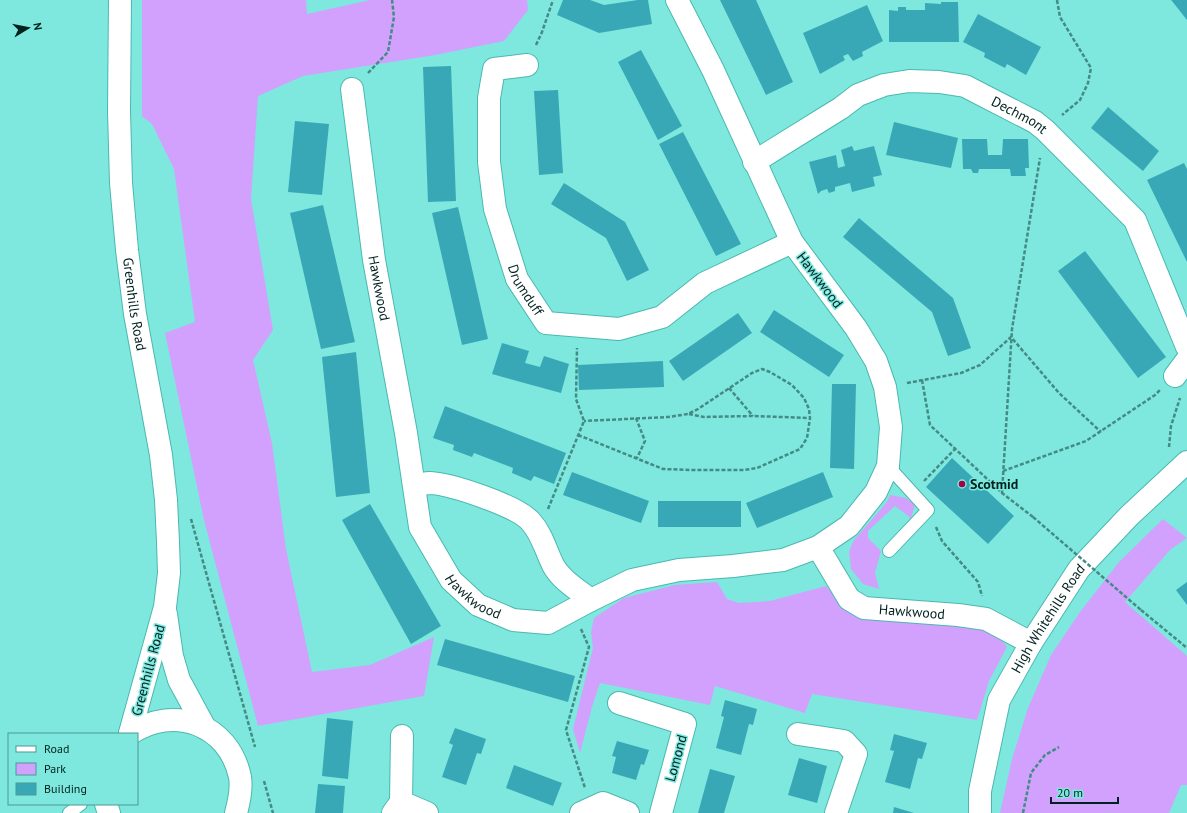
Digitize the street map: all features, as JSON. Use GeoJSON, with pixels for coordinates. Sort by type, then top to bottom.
{"type":"FeatureCollection","features":[{"type":"Feature","properties":{"kind":"street","name":"Greenhills Road"},"geometry":{"type":"LineString","coordinates":[[120,0],[119,111],[121,183],[135,314],[161,454],[166,500],[169,573],[165,607],[130,733]]}},
{"type":"Feature","properties":{"kind":"street","name":"Hawkwood"},"geometry":{"type":"LineString","coordinates":[[352,89],[374,260],[415,485],[420,527],[451,580],[478,605],[513,620],[548,623],[632,580],[679,570],[783,560],[818,546],[849,526],[876,492],[888,466],[891,427],[885,387],[876,361],[856,328],[792,242],[713,70],[677,0]]}},
{"type":"Feature","properties":{"kind":"street","name":"Drumduff"},"geometry":{"type":"LineString","coordinates":[[526,65],[494,69],[489,98],[489,162],[495,209],[516,279],[546,323],[619,329],[662,317],[705,283],[792,242]]}},
{"type":"Feature","properties":{"kind":"street","name":"Dechmont"},"geometry":{"type":"LineString","coordinates":[[754,162],[841,108],[858,95],[884,85],[909,81],[939,82],[965,86],[1035,122],[1045,130],[1135,220],[1187,347]]}},
{"type":"Feature","properties":{"kind":"street","name":"High Whitehills Road"},"geometry":{"type":"LineString","coordinates":[[980,813],[980,791],[999,700],[1031,643],[1079,569],[1129,516],[1180,469]]}},
{"type":"Feature","properties":{"kind":"street"},"geometry":{"type":"LineString","coordinates":[[415,485],[429,483],[486,498],[514,510],[531,521],[554,566],[582,605]]}},
{"type":"Feature","properties":{"kind":"street","name":"Hawkwood"},"geometry":{"type":"LineString","coordinates":[[818,546],[849,599],[864,608],[958,615],[986,619],[1031,643]]}},
{"type":"Feature","properties":{"kind":"street","name":"Greenhills Road"},"geometry":{"type":"LineString","coordinates":[[165,607],[172,656],[179,680],[205,728]]}},
{"type":"Feature","properties":{"kind":"street","name":"Lomond"},"geometry":{"type":"LineString","coordinates":[[619,703],[685,724],[661,813]]}},
{"type":"Feature","properties":{"kind":"street"},"geometry":{"type":"LineString","coordinates":[[132,733],[148,724],[168,720],[187,721],[205,728],[221,739],[234,757],[240,778],[240,809]]}},
{"type":"Feature","properties":{"kind":"street"},"geometry":{"type":"LineString","coordinates":[[798,734],[844,741],[856,754],[836,813]]}},
{"type":"Feature","properties":{"kind":"street"},"geometry":{"type":"LineString","coordinates":[[402,736],[397,808],[427,813]]}},
{"type":"Feature","properties":{"kind":"street"},"geometry":{"type":"LineString","coordinates":[[586,810],[603,803],[628,813]]}},
{"type":"Feature","properties":{"kind":"lane"},"geometry":{"type":"LineString","coordinates":[[888,466],[928,510],[889,551]]}},
{"type":"Feature","properties":{"kind":"lane"},"geometry":{"type":"LineString","coordinates":[[69,813],[80,805]]}},
{"type":"Feature","properties":{"kind":"path"},"geometry":{"type":"LineString","coordinates":[[352,89],[388,52],[394,17],[392,0],[396,0]]}},
{"type":"Feature","properties":{"kind":"path"},"geometry":{"type":"LineString","coordinates":[[526,65],[542,32],[554,0]]}},
{"type":"Feature","properties":{"kind":"path"},"geometry":{"type":"LineString","coordinates":[[1002,493],[1011,337],[1045,130],[1080,100],[1088,82],[1091,68],[1060,17],[1057,0]]}},
{"type":"Feature","properties":{"kind":"path"},"geometry":{"type":"LineString","coordinates":[[542,540],[543,521],[584,421],[576,399],[578,326]]}},
{"type":"Feature","properties":{"kind":"path"},"geometry":{"type":"LineString","coordinates":[[885,387],[961,373],[980,365],[1011,337]]}},
{"type":"Feature","properties":{"kind":"path"},"geometry":{"type":"LineString","coordinates":[[1011,337],[1059,393],[1101,432]]}},
{"type":"Feature","properties":{"kind":"path"},"geometry":{"type":"LineString","coordinates":[[1003,471],[1086,441],[1155,395],[1181,368]]}},
{"type":"Feature","properties":{"kind":"path"},"geometry":{"type":"LineString","coordinates":[[1180,469],[1169,449],[1171,426],[1180,399],[1181,368]]}},
{"type":"Feature","properties":{"kind":"path"},"geometry":{"type":"LineString","coordinates":[[578,435],[663,469],[744,470],[757,468],[800,449],[807,438],[810,418],[804,398],[792,385],[762,369],[752,373],[688,414]]}},
{"type":"Feature","properties":{"kind":"path"},"geometry":{"type":"LineString","coordinates":[[922,380],[930,425],[1002,493],[1033,517],[1187,648]]}},
{"type":"Feature","properties":{"kind":"path"},"geometry":{"type":"LineString","coordinates":[[729,388],[753,416]]}},
{"type":"Feature","properties":{"kind":"path"},"geometry":{"type":"LineString","coordinates":[[584,421],[688,414],[704,417],[753,416],[810,418]]}},
{"type":"Feature","properties":{"kind":"path"},"geometry":{"type":"LineString","coordinates":[[636,418],[645,441],[637,458]]}},
{"type":"Feature","properties":{"kind":"path"},"geometry":{"type":"LineString","coordinates":[[912,493],[955,449]]}},
{"type":"Feature","properties":{"kind":"path"},"geometry":{"type":"LineString","coordinates":[[928,510],[942,541],[978,582],[986,619]]}},
{"type":"Feature","properties":{"kind":"path"},"geometry":{"type":"LineString","coordinates":[[190,515],[256,753]]}},
{"type":"Feature","properties":{"kind":"path"},"geometry":{"type":"LineString","coordinates":[[582,605],[589,647],[566,730],[586,810]]}},
{"type":"Feature","properties":{"kind":"path"},"geometry":{"type":"LineString","coordinates":[[1023,813],[1031,774],[1044,755],[1060,747]]}},
{"type":"Feature","properties":{"kind":"path"},"geometry":{"type":"LineString","coordinates":[[263,776],[273,813]]}},
{"type":"Feature","properties":{"kind":"green space"},"geometry":{"type":"Polygon","coordinates":[[[142,0],[306,0],[307,14],[370,0],[527,0],[528,10],[504,41],[435,55],[303,76],[258,96],[251,199],[273,330],[253,360],[272,443],[286,549],[312,672],[370,665],[434,637],[424,696],[258,726],[204,520],[165,333],[195,322],[174,169],[152,124],[142,116],[142,0]]]}},
{"type":"Feature","properties":{"kind":"green space"},"geometry":{"type":"Polygon","coordinates":[[[890,495],[906,498],[915,505],[911,518],[895,506],[868,531],[868,538],[881,551],[875,573],[879,589],[863,584],[851,569],[849,551],[854,540],[887,502],[890,495]]]}},
{"type":"Feature","properties":{"kind":"green space"},"geometry":{"type":"Polygon","coordinates":[[[1163,519],[1187,538],[1170,550],[1125,602],[1187,656],[1187,785],[1181,785],[1169,813],[1000,813],[1012,759],[1028,708],[1051,655],[1080,612],[1119,562],[1163,519]]]}},
{"type":"Feature","properties":{"kind":"green space"},"geometry":{"type":"Polygon","coordinates":[[[717,582],[727,599],[739,603],[770,601],[826,586],[845,606],[977,628],[997,635],[1007,647],[989,681],[977,720],[812,694],[805,713],[715,686],[710,705],[600,683],[580,753],[573,729],[593,648],[591,632],[594,618],[624,598],[675,585],[717,582]]]}},
{"type":"Feature","properties":{"kind":"building"},"geometry":{"type":"Polygon","coordinates":[[[563,0],[590,0],[604,5],[648,0],[652,24],[599,33],[557,15],[563,0]]]}},
{"type":"Feature","properties":{"kind":"building"},"geometry":{"type":"Polygon","coordinates":[[[720,0],[756,0],[793,82],[766,95],[720,0]]]}},
{"type":"Feature","properties":{"kind":"building"},"geometry":{"type":"Polygon","coordinates":[[[1171,0],[1187,0],[1187,20],[1172,1],[1171,0]]]}},
{"type":"Feature","properties":{"kind":"building"},"geometry":{"type":"Polygon","coordinates":[[[941,2],[958,2],[959,42],[889,42],[889,10],[898,11],[898,7],[906,7],[906,10],[925,10],[925,3],[941,4],[941,2]]]}},
{"type":"Feature","properties":{"kind":"building"},"geometry":{"type":"Polygon","coordinates":[[[867,5],[883,41],[862,52],[863,56],[853,61],[848,54],[843,56],[845,60],[820,74],[803,33],[867,5]]]}},
{"type":"Feature","properties":{"kind":"building"},"geometry":{"type":"Polygon","coordinates":[[[978,14],[1041,47],[1026,75],[1007,64],[1005,68],[984,57],[985,53],[963,42],[978,14]]]}},
{"type":"Feature","properties":{"kind":"building"},"geometry":{"type":"Polygon","coordinates":[[[641,50],[682,126],[658,140],[618,62],[641,50]]]}},
{"type":"Feature","properties":{"kind":"building"},"geometry":{"type":"Polygon","coordinates":[[[451,66],[456,201],[428,202],[423,67],[451,66]]]}},
{"type":"Feature","properties":{"kind":"building"},"geometry":{"type":"Polygon","coordinates":[[[558,90],[563,173],[539,175],[534,91],[558,90]]]}},
{"type":"Feature","properties":{"kind":"building"},"geometry":{"type":"Polygon","coordinates":[[[1108,107],[1159,151],[1143,171],[1091,128],[1108,107]]]}},
{"type":"Feature","properties":{"kind":"building"},"geometry":{"type":"Polygon","coordinates":[[[295,121],[329,124],[322,195],[288,192],[295,121]]]}},
{"type":"Feature","properties":{"kind":"building"},"geometry":{"type":"Polygon","coordinates":[[[894,122],[958,138],[951,168],[886,155],[894,122]]]}},
{"type":"Feature","properties":{"kind":"building"},"geometry":{"type":"Polygon","coordinates":[[[683,132],[741,244],[716,256],[659,144],[683,132]]]}},
{"type":"Feature","properties":{"kind":"building"},"geometry":{"type":"Polygon","coordinates":[[[962,139],[987,139],[988,155],[1002,155],[1003,139],[1028,139],[1029,168],[1025,168],[1026,176],[1011,176],[1010,169],[979,169],[978,173],[973,173],[971,169],[963,169],[962,139]]]}},
{"type":"Feature","properties":{"kind":"building"},"geometry":{"type":"Polygon","coordinates":[[[852,146],[854,151],[874,146],[882,175],[873,177],[875,186],[852,192],[850,183],[835,187],[835,191],[829,193],[827,189],[818,194],[809,162],[836,155],[838,168],[845,166],[841,150],[852,146]]]}},
{"type":"Feature","properties":{"kind":"building"},"geometry":{"type":"Polygon","coordinates":[[[1184,163],[1187,169],[1187,262],[1147,180],[1184,163]]]}},
{"type":"Feature","properties":{"kind":"building"},"geometry":{"type":"Polygon","coordinates":[[[564,183],[625,222],[649,270],[627,281],[606,238],[551,204],[564,183]]]}},
{"type":"Feature","properties":{"kind":"building"},"geometry":{"type":"Polygon","coordinates":[[[323,205],[355,342],[321,349],[290,213],[323,205]]]}},
{"type":"Feature","properties":{"kind":"building"},"geometry":{"type":"Polygon","coordinates":[[[458,207],[488,339],[462,345],[432,213],[458,207]]]}},
{"type":"Feature","properties":{"kind":"building"},"geometry":{"type":"Polygon","coordinates":[[[859,218],[953,298],[971,348],[948,356],[932,312],[843,237],[859,218]]]}},
{"type":"Feature","properties":{"kind":"building"},"geometry":{"type":"Polygon","coordinates":[[[1085,251],[1166,357],[1138,378],[1058,271],[1085,251]]]}},
{"type":"Feature","properties":{"kind":"building"},"geometry":{"type":"Polygon","coordinates":[[[774,310],[844,355],[829,377],[760,332],[774,310]]]}},
{"type":"Feature","properties":{"kind":"building"},"geometry":{"type":"Polygon","coordinates":[[[738,313],[752,333],[683,381],[669,361],[738,313]]]}},
{"type":"Feature","properties":{"kind":"building"},"geometry":{"type":"Polygon","coordinates":[[[502,343],[529,351],[525,363],[540,367],[544,356],[569,364],[561,393],[492,374],[502,343]]]}},
{"type":"Feature","properties":{"kind":"building"},"geometry":{"type":"Polygon","coordinates":[[[356,352],[370,493],[336,497],[322,357],[356,352]]]}},
{"type":"Feature","properties":{"kind":"building"},"geometry":{"type":"Polygon","coordinates":[[[663,361],[664,387],[579,390],[578,365],[663,361]]]}},
{"type":"Feature","properties":{"kind":"building"},"geometry":{"type":"Polygon","coordinates":[[[832,384],[856,384],[854,469],[830,468],[832,384]]]}},
{"type":"Feature","properties":{"kind":"building"},"geometry":{"type":"Polygon","coordinates":[[[445,406],[566,453],[554,484],[534,476],[531,481],[512,473],[513,468],[474,453],[472,457],[453,450],[454,445],[433,438],[445,406]]]}},
{"type":"Feature","properties":{"kind":"building"},"geometry":{"type":"Polygon","coordinates":[[[952,458],[1014,516],[988,544],[926,487],[952,458]]]}},
{"type":"Feature","properties":{"kind":"building"},"geometry":{"type":"Polygon","coordinates":[[[572,472],[649,501],[641,523],[563,495],[572,472]]]}},
{"type":"Feature","properties":{"kind":"building"},"geometry":{"type":"Polygon","coordinates":[[[823,472],[833,497],[757,528],[746,503],[823,472]]]}},
{"type":"Feature","properties":{"kind":"building"},"geometry":{"type":"Polygon","coordinates":[[[658,501],[741,501],[741,527],[658,527],[658,501]]]}},
{"type":"Feature","properties":{"kind":"building"},"geometry":{"type":"Polygon","coordinates":[[[370,504],[441,626],[411,644],[342,520],[370,504]]]}},
{"type":"Feature","properties":{"kind":"building"},"geometry":{"type":"Polygon","coordinates":[[[1187,582],[1187,605],[1176,590],[1187,582]]]}},
{"type":"Feature","properties":{"kind":"building"},"geometry":{"type":"Polygon","coordinates":[[[445,639],[575,676],[568,702],[437,665],[445,639]]]}},
{"type":"Feature","properties":{"kind":"building"},"geometry":{"type":"Polygon","coordinates":[[[725,700],[757,709],[753,725],[749,724],[741,755],[716,748],[724,717],[721,716],[725,700]]]}},
{"type":"Feature","properties":{"kind":"building"},"geometry":{"type":"Polygon","coordinates":[[[327,718],[353,721],[348,779],[322,776],[327,718]]]}},
{"type":"Feature","properties":{"kind":"building"},"geometry":{"type":"Polygon","coordinates":[[[455,728],[486,739],[481,754],[477,753],[466,785],[442,777],[453,745],[449,743],[455,728]]]}},
{"type":"Feature","properties":{"kind":"building"},"geometry":{"type":"Polygon","coordinates":[[[894,734],[927,743],[922,759],[918,758],[910,789],[885,782],[894,751],[890,750],[894,734]]]}},
{"type":"Feature","properties":{"kind":"building"},"geometry":{"type":"Polygon","coordinates":[[[617,741],[649,750],[644,765],[641,764],[636,780],[612,773],[616,757],[612,756],[617,741]]]}},
{"type":"Feature","properties":{"kind":"building"},"geometry":{"type":"Polygon","coordinates":[[[799,758],[827,766],[817,803],[788,795],[799,758]]]}},
{"type":"Feature","properties":{"kind":"building"},"geometry":{"type":"Polygon","coordinates":[[[514,765],[562,783],[553,806],[506,788],[514,765]]]}},
{"type":"Feature","properties":{"kind":"building"},"geometry":{"type":"Polygon","coordinates":[[[710,769],[735,776],[724,813],[698,813],[710,769]]]}},
{"type":"Feature","properties":{"kind":"building"},"geometry":{"type":"Polygon","coordinates":[[[318,784],[345,786],[343,813],[315,813],[318,784]]]}},
{"type":"Feature","properties":{"kind":"building"},"geometry":{"type":"Polygon","coordinates":[[[894,807],[914,813],[893,813],[894,807]]]}},
{"type":"Feature","properties":{"kind":"place","name":"Scotmid"},"geometry":{"type":"Point","coordinates":[962,484]}}]}
